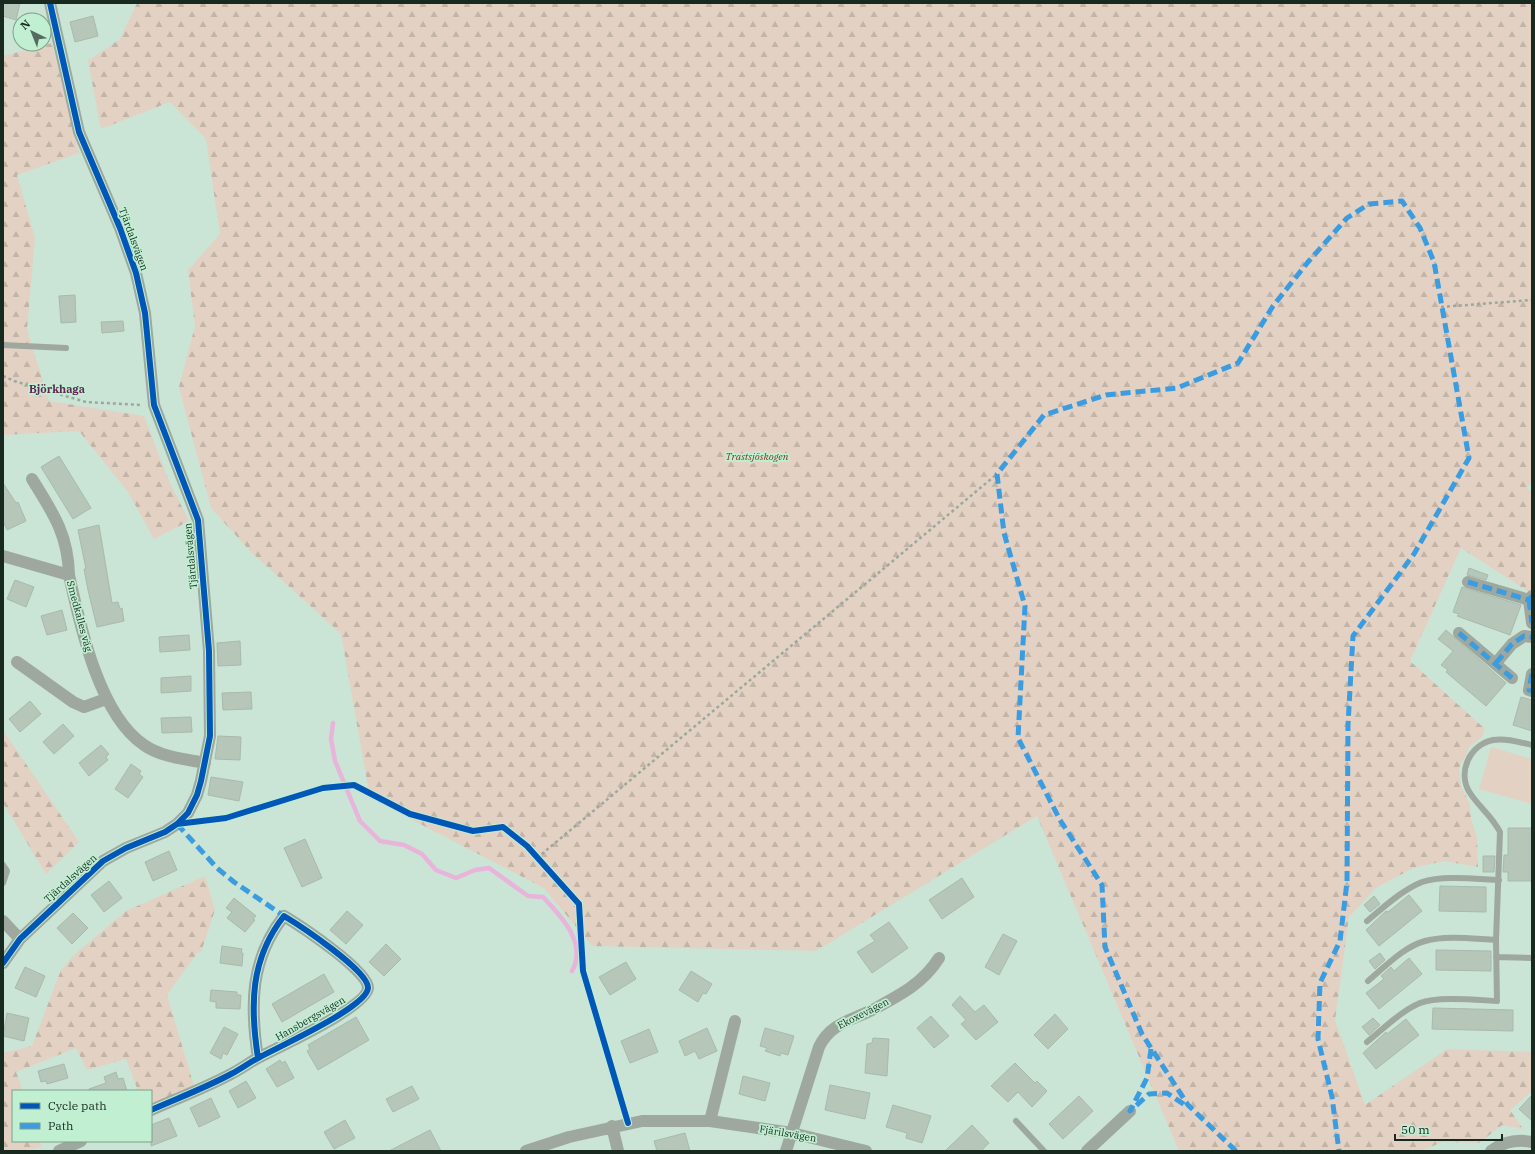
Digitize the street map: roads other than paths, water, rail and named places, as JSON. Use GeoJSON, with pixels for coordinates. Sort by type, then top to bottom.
{"type":"FeatureCollection","features":[{"type":"Feature","properties":{"kind":"street","name":"Tjärdalsvägen"},"geometry":{"type":"LineString","coordinates":[[3,963],[20,939],[103,861],[126,848],[165,832],[177,824],[188,813],[197,795],[210,736],[209,651],[198,520],[154,405],[145,314],[136,273],[120,228],[79,132],[50,3]]}},
{"type":"Feature","properties":{"kind":"street"},"geometry":{"type":"LineString","coordinates":[[32,479],[60,527],[66,544],[69,575]]}},
{"type":"Feature","properties":{"kind":"street","name":"Smedkalles väg"},"geometry":{"type":"LineString","coordinates":[[3,556],[69,575],[83,636],[106,699],[122,725],[132,736],[145,746],[168,756],[205,763]]}},
{"type":"Feature","properties":{"kind":"street"},"geometry":{"type":"LineString","coordinates":[[1468,582],[1531,598],[1532,623]]}},
{"type":"Feature","properties":{"kind":"street"},"geometry":{"type":"LineString","coordinates":[[1459,633],[1512,678]]}},
{"type":"Feature","properties":{"kind":"street"},"geometry":{"type":"LineString","coordinates":[[1496,663],[1512,644],[1524,636],[1532,637]]}},
{"type":"Feature","properties":{"kind":"street"},"geometry":{"type":"LineString","coordinates":[[17,662],[73,702],[84,707],[106,699]]}},
{"type":"Feature","properties":{"kind":"street"},"geometry":{"type":"LineString","coordinates":[[1532,674],[1529,690],[1532,691]]}},
{"type":"Feature","properties":{"kind":"street","name":"Hansbergsvägen"},"geometry":{"type":"LineString","coordinates":[[152,1110],[232,1074],[258,1058],[323,1024],[348,1009],[364,996],[368,989],[368,983],[354,968],[308,930],[284,916],[272,930],[256,972],[253,1001],[253,1027],[258,1058]]}},
{"type":"Feature","properties":{"kind":"street"},"geometry":{"type":"LineString","coordinates":[[3,921],[20,939]]}},
{"type":"Feature","properties":{"kind":"street","name":"Ekoxevägen"},"geometry":{"type":"LineString","coordinates":[[786,1151],[823,1038],[840,1024],[876,1008],[921,981],[939,958]]}},
{"type":"Feature","properties":{"kind":"street"},"geometry":{"type":"LineString","coordinates":[[710,1121],[735,1021]]}},
{"type":"Feature","properties":{"kind":"street"},"geometry":{"type":"LineString","coordinates":[[1086,1151],[1130,1111]]}},
{"type":"Feature","properties":{"kind":"street","name":"Fjärilsvägen"},"geometry":{"type":"LineString","coordinates":[[526,1151],[612,1126],[642,1121],[710,1121],[792,1133],[866,1151]]}},
{"type":"Feature","properties":{"kind":"street"},"geometry":{"type":"LineString","coordinates":[[612,1126],[618,1151]]}},
{"type":"Feature","properties":{"kind":"street"},"geometry":{"type":"LineString","coordinates":[[1491,1151],[1506,1142],[1525,1140],[1532,1142]]}},
{"type":"Feature","properties":{"kind":"street"},"geometry":{"type":"LineString","coordinates":[[59,1151],[80,1142]]}},
{"type":"Feature","properties":{"kind":"lane"},"geometry":{"type":"LineString","coordinates":[[3,345],[66,348]]}},
{"type":"Feature","properties":{"kind":"lane"},"geometry":{"type":"LineString","coordinates":[[1367,1042],[1411,1008],[1420,1003],[1432,1000],[1497,1001],[1496,940],[1500,832],[1494,819],[1470,792],[1465,773],[1466,762],[1471,753],[1480,745],[1490,741],[1510,740],[1532,745]]}},
{"type":"Feature","properties":{"kind":"lane"},"geometry":{"type":"LineString","coordinates":[[3,865],[7,871],[3,883]]}},
{"type":"Feature","properties":{"kind":"lane"},"geometry":{"type":"LineString","coordinates":[[1367,921],[1411,887],[1423,882],[1446,879],[1499,880]]}},
{"type":"Feature","properties":{"kind":"lane"},"geometry":{"type":"LineString","coordinates":[[1368,981],[1403,952],[1425,941],[1450,939],[1496,940]]}},
{"type":"Feature","properties":{"kind":"lane"},"geometry":{"type":"LineString","coordinates":[[1496,957],[1532,958]]}},
{"type":"Feature","properties":{"kind":"lane"},"geometry":{"type":"LineString","coordinates":[[1016,1121],[1044,1151]]}},
{"type":"Feature","properties":{"kind":"waterway"},"geometry":{"type":"LineString","coordinates":[[333,723],[331,739],[335,761],[360,821],[380,841],[404,845],[422,854],[436,870],[456,878],[475,870],[489,868],[528,896],[543,897],[564,921],[574,940],[577,950],[576,961],[572,971]]}},
{"type":"Feature","properties":{"kind":"district","name":"Björkhaga"},"geometry":{"type":"Point","coordinates":[57,389]}},
{"type":"Feature","properties":{"kind":"park label","name":"Trastsjöskogen"},"geometry":{"type":"Point","coordinates":[757,456]}}]}
